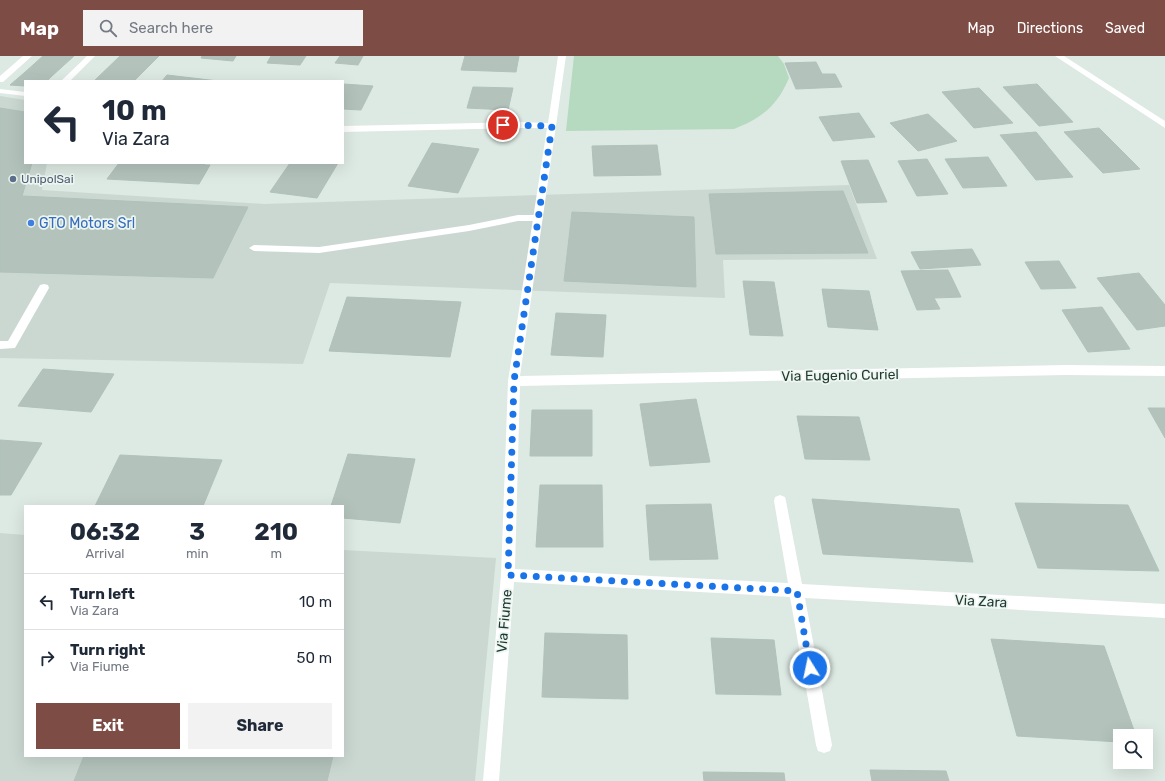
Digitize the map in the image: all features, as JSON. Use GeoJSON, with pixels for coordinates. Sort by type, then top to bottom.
{"type":"FeatureCollection","features":[{"type":"Feature","properties":{"kind":"street"},"geometry":{"type":"LineString","coordinates":[[0,80],[28,56]]}},
{"type":"Feature","properties":{"kind":"street"},"geometry":{"type":"LineString","coordinates":[[65,80],[91,56]]}},
{"type":"Feature","properties":{"kind":"street","name":"Via Fiume"},"geometry":{"type":"LineString","coordinates":[[491,781],[508,575],[514,381],[562,56]]}},
{"type":"Feature","properties":{"kind":"street"},"geometry":{"type":"LineString","coordinates":[[1059,56],[1095,78],[1165,125]]}},
{"type":"Feature","properties":{"kind":"street"},"geometry":{"type":"LineString","coordinates":[[0,90],[24,94]]}},
{"type":"Feature","properties":{"kind":"street"},"geometry":{"type":"LineString","coordinates":[[344,129],[510,125],[552,126]]}},
{"type":"Feature","properties":{"kind":"street"},"geometry":{"type":"LineString","coordinates":[[254,248],[319,250],[469,228],[518,218],[538,218]]}},
{"type":"Feature","properties":{"kind":"street"},"geometry":{"type":"LineString","coordinates":[[0,345],[11,345],[44,288]]}},
{"type":"Feature","properties":{"kind":"street","name":"Via Eugenio Curiel"},"geometry":{"type":"LineString","coordinates":[[514,381],[1066,370],[1165,371]]}},
{"type":"Feature","properties":{"kind":"street"},"geometry":{"type":"LineString","coordinates":[[780,501],[824,745]]}},
{"type":"Feature","properties":{"kind":"street","name":"Via Zara"},"geometry":{"type":"LineString","coordinates":[[508,575],[1165,611]]}},
{"type":"Feature","properties":{"kind":"shaded area"},"geometry":{"type":"Polygon","coordinates":[[[0,96],[24,100],[24,164],[47,164],[42,190],[264,204],[849,185],[877,259],[723,260],[725,298],[330,283],[303,364],[0,358],[0,96]]]}},
{"type":"Feature","properties":{"kind":"shaded area"},"geometry":{"type":"Polygon","coordinates":[[[0,533],[24,535],[24,757],[344,757],[344,550],[496,558],[475,781],[0,781],[0,533]]]}},
{"type":"Feature","properties":{"kind":"green space"},"geometry":{"type":"Polygon","coordinates":[[[574,56],[778,56],[784,64],[789,78],[774,104],[768,110],[753,120],[734,129],[566,131],[574,56]]]}},
{"type":"Feature","properties":{"kind":"building"},"geometry":{"type":"Polygon","coordinates":[[[43,56],[74,56],[52,76],[24,73],[43,56]]]}},
{"type":"Feature","properties":{"kind":"building"},"geometry":{"type":"Polygon","coordinates":[[[120,56],[159,56],[135,80],[95,80],[120,56]]]}},
{"type":"Feature","properties":{"kind":"building"},"geometry":{"type":"Polygon","coordinates":[[[202,56],[236,56],[233,61],[201,58],[202,56]]]}},
{"type":"Feature","properties":{"kind":"building"},"geometry":{"type":"Polygon","coordinates":[[[271,56],[306,56],[300,65],[267,63],[271,56]]]}},
{"type":"Feature","properties":{"kind":"building"},"geometry":{"type":"Polygon","coordinates":[[[340,56],[363,56],[358,65],[335,63],[340,56]]]}},
{"type":"Feature","properties":{"kind":"building"},"geometry":{"type":"Polygon","coordinates":[[[465,56],[519,56],[516,72],[461,70],[465,56]]]}},
{"type":"Feature","properties":{"kind":"building"},"geometry":{"type":"Polygon","coordinates":[[[816,62],[822,74],[835,74],[842,87],[796,89],[785,63],[816,62]]]}},
{"type":"Feature","properties":{"kind":"building"},"geometry":{"type":"Polygon","coordinates":[[[24,73],[52,76],[48,80],[24,80],[24,86],[10,85],[24,73]]]}},
{"type":"Feature","properties":{"kind":"building"},"geometry":{"type":"Polygon","coordinates":[[[167,75],[210,80],[163,80],[167,75]]]}},
{"type":"Feature","properties":{"kind":"building"},"geometry":{"type":"Polygon","coordinates":[[[344,84],[373,86],[361,110],[344,109],[344,84]]]}},
{"type":"Feature","properties":{"kind":"building"},"geometry":{"type":"Polygon","coordinates":[[[1037,84],[1073,122],[1039,126],[1003,87],[1037,84]]]}},
{"type":"Feature","properties":{"kind":"building"},"geometry":{"type":"Polygon","coordinates":[[[473,87],[513,88],[508,110],[467,108],[473,87]]]}},
{"type":"Feature","properties":{"kind":"building"},"geometry":{"type":"Polygon","coordinates":[[[979,88],[1013,123],[974,128],[942,92],[979,88]]]}},
{"type":"Feature","properties":{"kind":"building","name":"UnipolSai"},"geometry":{"type":"Polygon","coordinates":[[[0,108],[24,112],[24,164],[32,164],[22,196],[248,207],[213,278],[0,272],[0,108]]]}},
{"type":"Feature","properties":{"kind":"building"},"geometry":{"type":"Polygon","coordinates":[[[859,113],[875,137],[833,141],[819,117],[859,113]]]}},
{"type":"Feature","properties":{"kind":"building"},"geometry":{"type":"Polygon","coordinates":[[[928,114],[957,141],[918,151],[890,123],[928,114]]]}},
{"type":"Feature","properties":{"kind":"building"},"geometry":{"type":"Polygon","coordinates":[[[1099,128],[1140,169],[1103,173],[1064,132],[1099,128]]]}},
{"type":"Feature","properties":{"kind":"building"},"geometry":{"type":"Polygon","coordinates":[[[1036,132],[1073,177],[1036,180],[1000,135],[1036,132]]]}},
{"type":"Feature","properties":{"kind":"building"},"geometry":{"type":"Polygon","coordinates":[[[432,143],[479,149],[458,193],[408,186],[432,143]]]}},
{"type":"Feature","properties":{"kind":"building"},"geometry":{"type":"Polygon","coordinates":[[[657,145],[661,175],[594,176],[592,146],[657,145]]]}},
{"type":"Feature","properties":{"kind":"building"},"geometry":{"type":"Polygon","coordinates":[[[988,157],[1007,186],[963,188],[945,159],[988,157]]]}},
{"type":"Feature","properties":{"kind":"building"},"geometry":{"type":"Polygon","coordinates":[[[927,159],[948,194],[917,196],[898,161],[927,159]]]}},
{"type":"Feature","properties":{"kind":"building"},"geometry":{"type":"Polygon","coordinates":[[[868,160],[887,202],[857,203],[841,161],[868,160]]]}},
{"type":"Feature","properties":{"kind":"building"},"geometry":{"type":"Polygon","coordinates":[[[118,164],[210,165],[199,184],[107,179],[118,164]]]}},
{"type":"Feature","properties":{"kind":"building"},"geometry":{"type":"Polygon","coordinates":[[[289,164],[337,164],[317,198],[270,192],[289,164]]]}},
{"type":"Feature","properties":{"kind":"building"},"geometry":{"type":"Polygon","coordinates":[[[843,191],[868,253],[716,254],[709,194],[843,191]]]}},
{"type":"Feature","properties":{"kind":"building"},"geometry":{"type":"Polygon","coordinates":[[[572,212],[694,217],[696,287],[564,281],[572,212]]]}},
{"type":"Feature","properties":{"kind":"building"},"geometry":{"type":"Polygon","coordinates":[[[972,249],[981,265],[920,269],[911,252],[972,249]]]}},
{"type":"Feature","properties":{"kind":"building"},"geometry":{"type":"Polygon","coordinates":[[[1059,261],[1076,288],[1041,289],[1025,262],[1059,261]]]}},
{"type":"Feature","properties":{"kind":"building"},"geometry":{"type":"Polygon","coordinates":[[[948,270],[961,297],[934,298],[940,309],[917,310],[901,271],[948,270]]]}},
{"type":"Feature","properties":{"kind":"building"},"geometry":{"type":"Polygon","coordinates":[[[1139,273],[1165,305],[1165,326],[1137,330],[1097,278],[1139,273]]]}},
{"type":"Feature","properties":{"kind":"building"},"geometry":{"type":"Polygon","coordinates":[[[743,281],[774,282],[783,336],[750,335],[743,281]]]}},
{"type":"Feature","properties":{"kind":"building"},"geometry":{"type":"Polygon","coordinates":[[[822,289],[869,291],[878,330],[828,327],[822,289]]]}},
{"type":"Feature","properties":{"kind":"building"},"geometry":{"type":"Polygon","coordinates":[[[347,297],[461,302],[450,357],[329,351],[347,297]]]}},
{"type":"Feature","properties":{"kind":"building"},"geometry":{"type":"Polygon","coordinates":[[[1102,307],[1130,349],[1088,352],[1062,310],[1102,307]]]}},
{"type":"Feature","properties":{"kind":"building"},"geometry":{"type":"Polygon","coordinates":[[[556,313],[606,315],[603,357],[551,355],[556,313]]]}},
{"type":"Feature","properties":{"kind":"building"},"geometry":{"type":"Polygon","coordinates":[[[43,369],[114,374],[91,412],[18,406],[43,369]]]}},
{"type":"Feature","properties":{"kind":"building"},"geometry":{"type":"Polygon","coordinates":[[[696,399],[710,462],[650,466],[640,404],[696,399]]]}},
{"type":"Feature","properties":{"kind":"building"},"geometry":{"type":"Polygon","coordinates":[[[1148,408],[1165,408],[1165,438],[1148,408]]]}},
{"type":"Feature","properties":{"kind":"building"},"geometry":{"type":"Polygon","coordinates":[[[532,410],[592,410],[592,456],[530,456],[532,410]]]}},
{"type":"Feature","properties":{"kind":"building"},"geometry":{"type":"Polygon","coordinates":[[[797,416],[859,417],[870,460],[805,459],[797,416]]]}},
{"type":"Feature","properties":{"kind":"building"},"geometry":{"type":"Polygon","coordinates":[[[0,440],[42,443],[11,495],[0,495],[0,440]]]}},
{"type":"Feature","properties":{"kind":"building"},"geometry":{"type":"Polygon","coordinates":[[[348,454],[415,459],[400,523],[344,518],[344,505],[331,505],[348,454]]]}},
{"type":"Feature","properties":{"kind":"building"},"geometry":{"type":"Polygon","coordinates":[[[120,455],[222,460],[203,505],[95,505],[120,455]]]}},
{"type":"Feature","properties":{"kind":"building"},"geometry":{"type":"Polygon","coordinates":[[[540,485],[602,485],[603,547],[536,547],[540,485]]]}},
{"type":"Feature","properties":{"kind":"building"},"geometry":{"type":"Polygon","coordinates":[[[812,499],[959,509],[973,562],[823,554],[812,499]]]}},
{"type":"Feature","properties":{"kind":"building"},"geometry":{"type":"Polygon","coordinates":[[[1015,503],[1128,505],[1159,571],[1038,568],[1015,503]]]}},
{"type":"Feature","properties":{"kind":"building"},"geometry":{"type":"Polygon","coordinates":[[[711,504],[718,559],[650,560],[646,505],[711,504]]]}},
{"type":"Feature","properties":{"kind":"building"},"geometry":{"type":"Polygon","coordinates":[[[545,633],[627,635],[628,699],[542,697],[545,633]]]}},
{"type":"Feature","properties":{"kind":"building"},"geometry":{"type":"Polygon","coordinates":[[[711,638],[774,640],[781,695],[716,694],[711,638]]]}},
{"type":"Feature","properties":{"kind":"building"},"geometry":{"type":"Polygon","coordinates":[[[991,639],[1104,646],[1134,729],[1113,729],[1113,742],[1017,736],[991,639]]]}},
{"type":"Feature","properties":{"kind":"building"},"geometry":{"type":"Polygon","coordinates":[[[84,757],[333,757],[327,781],[74,781],[84,757]]]}},
{"type":"Feature","properties":{"kind":"building"},"geometry":{"type":"Polygon","coordinates":[[[870,770],[946,771],[949,781],[872,781],[870,770]]]}},
{"type":"Feature","properties":{"kind":"building"},"geometry":{"type":"Polygon","coordinates":[[[703,772],[784,773],[785,781],[704,781],[703,772]]]}},
{"type":"Feature","properties":{"kind":"place","name":"UnipolSai"},"geometry":{"type":"Point","coordinates":[13,179]}},
{"type":"Feature","properties":{"kind":"place","name":"GTO Motors Srl"},"geometry":{"type":"Point","coordinates":[31,223]}},
{"type":"Feature","properties":{"kind":"route"},"geometry":{"type":"LineString","coordinates":[[503,125],[552,126],[514,381],[508,575],[797,591],[810,668]]}}]}
